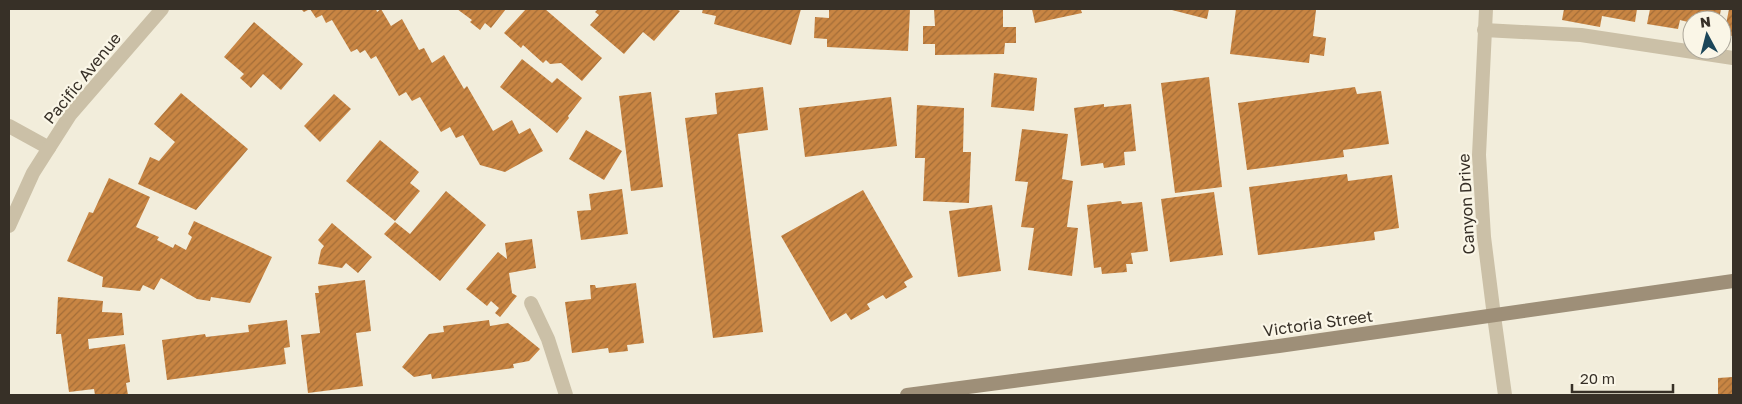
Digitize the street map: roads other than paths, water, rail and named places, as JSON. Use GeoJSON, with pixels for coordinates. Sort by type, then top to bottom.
{"type":"FeatureCollection","features":[{"type":"Feature","properties":{"kind":"main road","name":"Victoria Street"},"geometry":{"type":"LineString","coordinates":[[907,395],[1279,346],[1733,281]]}},
{"type":"Feature","properties":{"kind":"street","name":"Pacific Avenue"},"geometry":{"type":"LineString","coordinates":[[9,226],[33,173],[70,115],[162,9]]}},
{"type":"Feature","properties":{"kind":"street","name":"Canyon Drive"},"geometry":{"type":"LineString","coordinates":[[1486,9],[1480,155],[1484,237],[1505,395]]}},
{"type":"Feature","properties":{"kind":"street"},"geometry":{"type":"LineString","coordinates":[[1484,30],[1580,35],[1733,58]]}},
{"type":"Feature","properties":{"kind":"street"},"geometry":{"type":"LineString","coordinates":[[9,126],[49,148]]}},
{"type":"Feature","properties":{"kind":"street"},"geometry":{"type":"LineString","coordinates":[[531,303],[548,339],[566,395]]}}]}
